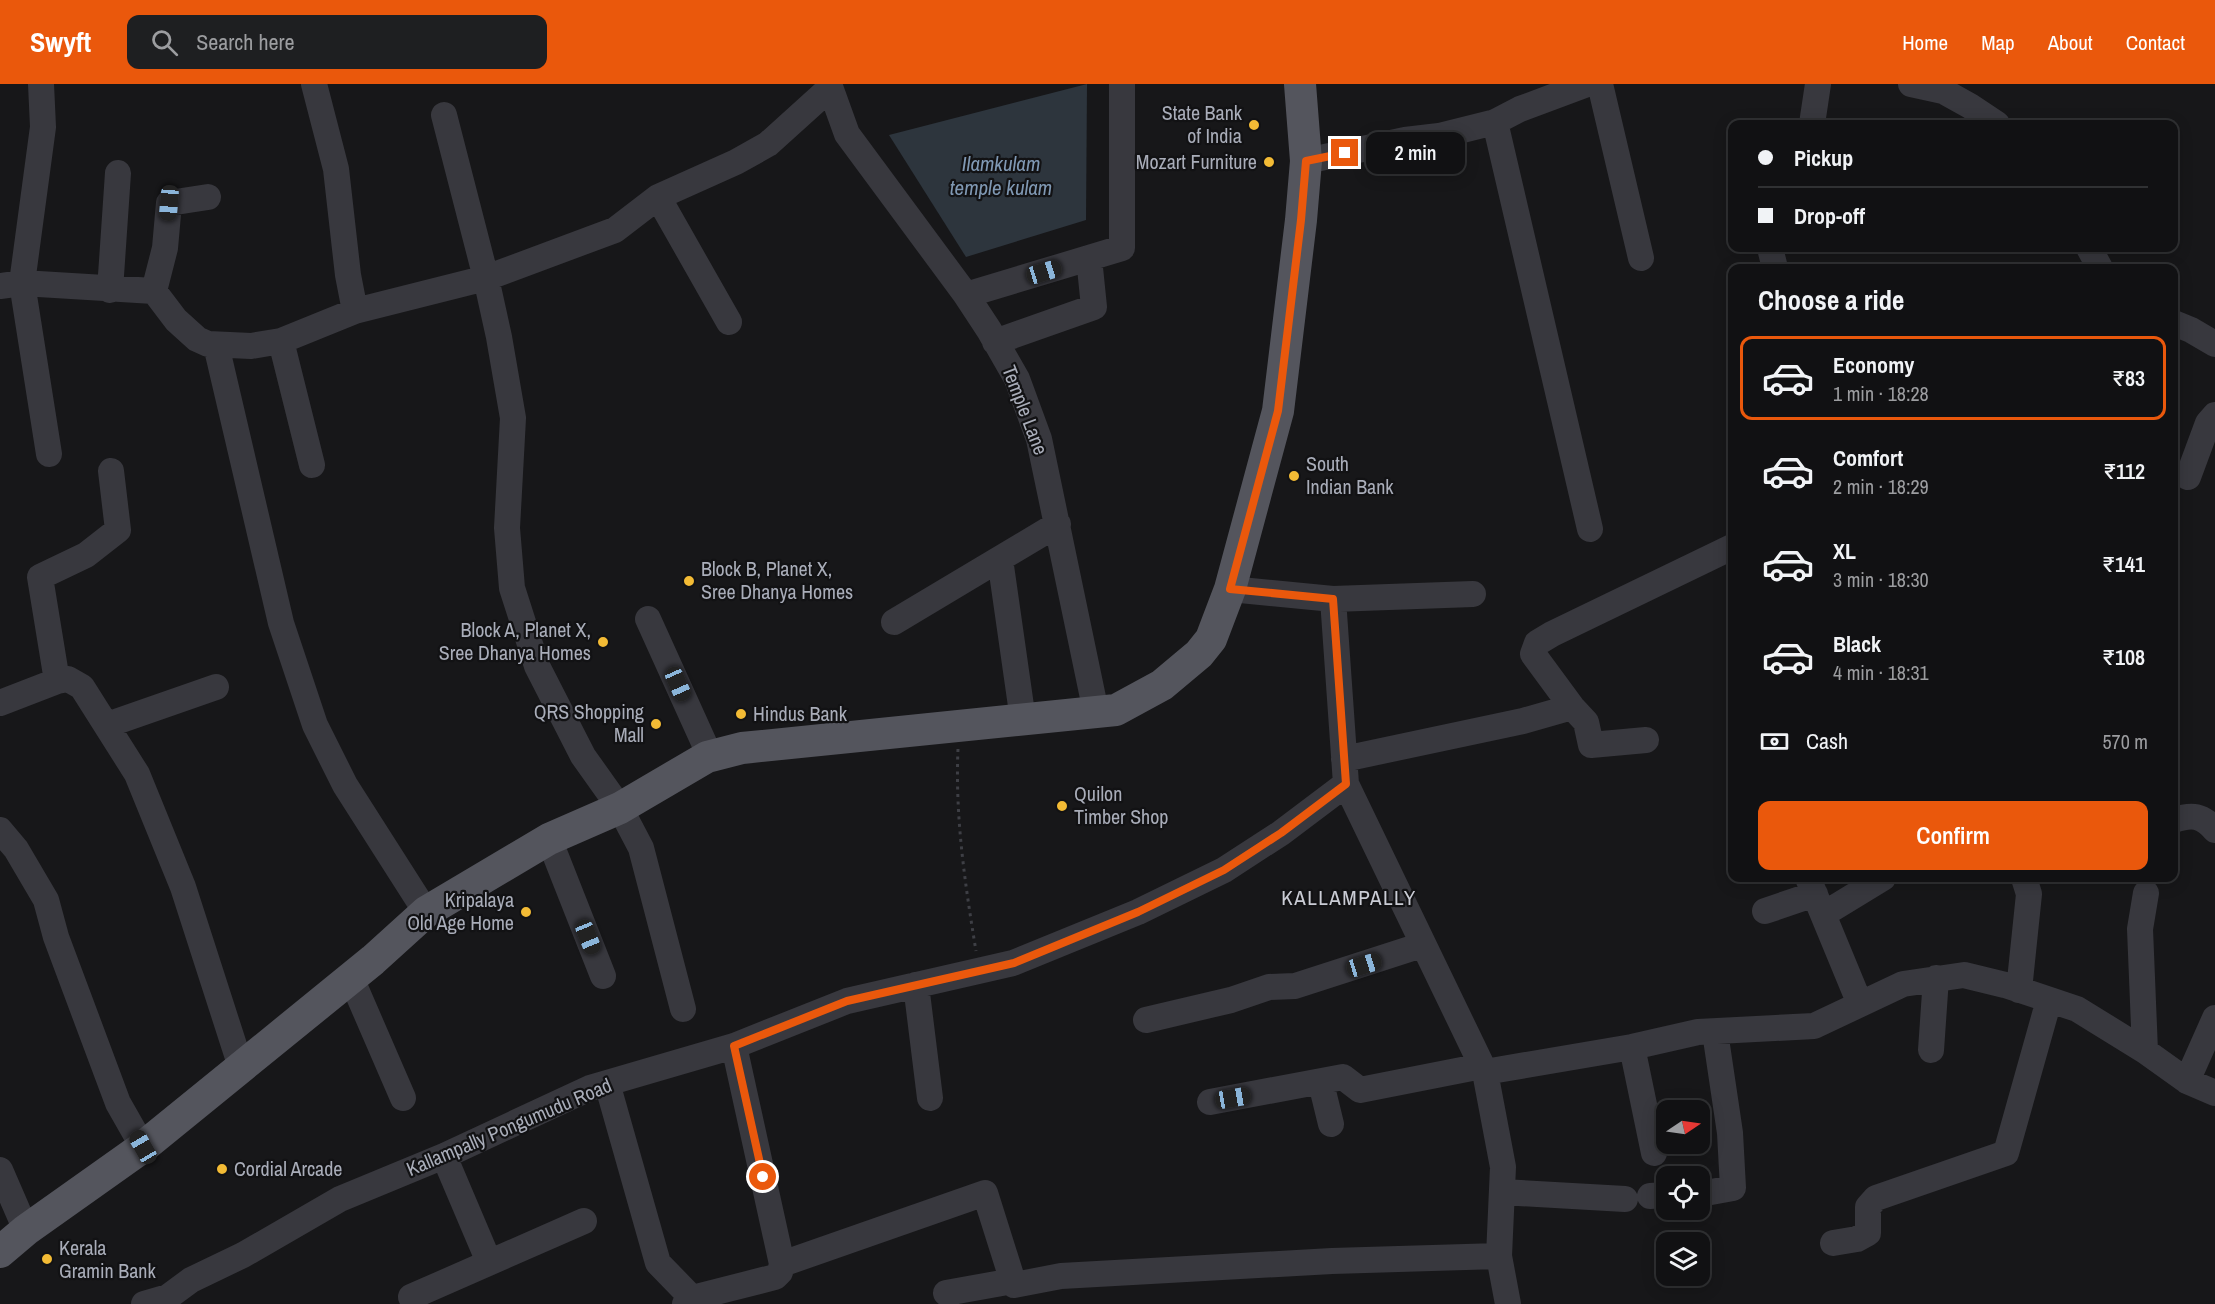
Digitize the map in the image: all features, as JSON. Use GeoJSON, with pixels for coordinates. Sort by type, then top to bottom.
{"type":"FeatureCollection","features":[{"type":"Feature","properties":{"kind":"main road"},"geometry":{"type":"LineString","coordinates":[[0,1252],[26,1230],[143,1147],[351,978],[426,912],[549,839],[620,808],[710,756],[742,748],[1116,710],[1162,686],[1199,654],[1211,639],[1230,589],[1278,411],[1306,161],[1300,84]]}},
{"type":"Feature","properties":{"kind":"street"},"geometry":{"type":"LineString","coordinates":[[41,84],[43,127],[11,284],[49,454]]}},
{"type":"Feature","properties":{"kind":"street"},"geometry":{"type":"LineString","coordinates":[[314,84],[336,169],[348,275],[355,311]]}},
{"type":"Feature","properties":{"kind":"street"},"geometry":{"type":"LineString","coordinates":[[966,295],[1122,248],[1122,84]]}},
{"type":"Feature","properties":{"kind":"street"},"geometry":{"type":"LineString","coordinates":[[1306,161],[1495,122],[1587,84]]}},
{"type":"Feature","properties":{"kind":"street"},"geometry":{"type":"LineString","coordinates":[[1600,84],[1641,258]]}},
{"type":"Feature","properties":{"kind":"street"},"geometry":{"type":"LineString","coordinates":[[1813,120],[1818,84]]}},
{"type":"Feature","properties":{"kind":"street"},"geometry":{"type":"LineString","coordinates":[[1911,84],[1943,88],[1991,120]]}},
{"type":"Feature","properties":{"kind":"street"},"geometry":{"type":"LineString","coordinates":[[154,291],[176,320],[197,339],[216,345],[251,346],[281,341],[355,311],[486,278],[615,230],[658,197],[735,162],[768,144],[830,86]]}},
{"type":"Feature","properties":{"kind":"street","name":"Temple Lane"},"geometry":{"type":"LineString","coordinates":[[830,86],[847,134],[966,295],[1017,379],[1039,439],[1096,712]]}},
{"type":"Feature","properties":{"kind":"street"},"geometry":{"type":"LineString","coordinates":[[444,115],[486,278],[513,418],[507,528],[512,588],[537,666],[583,756],[620,808],[641,848],[683,1009]]}},
{"type":"Feature","properties":{"kind":"street"},"geometry":{"type":"LineString","coordinates":[[1495,122],[1590,529]]}},
{"type":"Feature","properties":{"kind":"street"},"geometry":{"type":"LineString","coordinates":[[110,290],[118,173]]}},
{"type":"Feature","properties":{"kind":"street"},"geometry":{"type":"LineString","coordinates":[[154,291],[165,248],[169,203],[208,197]]}},
{"type":"Feature","properties":{"kind":"street"},"geometry":{"type":"LineString","coordinates":[[658,197],[729,322]]}},
{"type":"Feature","properties":{"kind":"street"},"geometry":{"type":"LineString","coordinates":[[995,342],[1094,307],[1089,258]]}},
{"type":"Feature","properties":{"kind":"street"},"geometry":{"type":"LineString","coordinates":[[11,284],[154,291]]}},
{"type":"Feature","properties":{"kind":"street"},"geometry":{"type":"LineString","coordinates":[[2178,325],[2215,344]]}},
{"type":"Feature","properties":{"kind":"street"},"geometry":{"type":"LineString","coordinates":[[281,341],[312,465]]}},
{"type":"Feature","properties":{"kind":"street"},"geometry":{"type":"LineString","coordinates":[[216,345],[281,623],[315,725],[345,785],[426,912]]}},
{"type":"Feature","properties":{"kind":"street"},"geometry":{"type":"LineString","coordinates":[[2188,477],[2208,423],[2215,415]]}},
{"type":"Feature","properties":{"kind":"street"},"geometry":{"type":"LineString","coordinates":[[57,681],[40,577],[86,555],[118,530],[111,471]]}},
{"type":"Feature","properties":{"kind":"street"},"geometry":{"type":"LineString","coordinates":[[894,622],[1058,524]]}},
{"type":"Feature","properties":{"kind":"street"},"geometry":{"type":"LineString","coordinates":[[1646,740],[1591,745],[1586,722],[1572,707],[1533,654],[1537,643],[1728,549]]}},
{"type":"Feature","properties":{"kind":"street"},"geometry":{"type":"LineString","coordinates":[[1000,559],[1023,720]]}},
{"type":"Feature","properties":{"kind":"street"},"geometry":{"type":"LineString","coordinates":[[1230,589],[1333,599],[1473,594]]}},
{"type":"Feature","properties":{"kind":"street"},"geometry":{"type":"LineString","coordinates":[[1333,599],[1346,784],[1483,1069],[1503,1167],[1499,1256],[1508,1304]]}},
{"type":"Feature","properties":{"kind":"street"},"geometry":{"type":"LineString","coordinates":[[648,619],[710,756]]}},
{"type":"Feature","properties":{"kind":"street"},"geometry":{"type":"LineString","coordinates":[[0,703],[57,681],[68,679],[82,687],[137,774],[183,887],[241,1067]]}},
{"type":"Feature","properties":{"kind":"street"},"geometry":{"type":"LineString","coordinates":[[106,725],[216,687]]}},
{"type":"Feature","properties":{"kind":"street"},"geometry":{"type":"LineString","coordinates":[[1344,759],[1523,721],[1572,707]]}},
{"type":"Feature","properties":{"kind":"street","name":"Kallampally Pongumudu Road"},"geometry":{"type":"LineString","coordinates":[[144,1304],[168,1297],[191,1280],[243,1255],[340,1199],[444,1156],[590,1088],[734,1046],[847,1001],[1014,963],[1138,912],[1224,870],[1281,833],[1346,784]]}},
{"type":"Feature","properties":{"kind":"street"},"geometry":{"type":"LineString","coordinates":[[2178,819],[2188,816],[2207,820],[2215,830]]}},
{"type":"Feature","properties":{"kind":"street"},"geometry":{"type":"LineString","coordinates":[[0,830],[16,849],[46,900],[56,937],[118,1103],[143,1147]]}},
{"type":"Feature","properties":{"kind":"street"},"geometry":{"type":"LineString","coordinates":[[549,839],[603,976]]}},
{"type":"Feature","properties":{"kind":"street"},"geometry":{"type":"LineString","coordinates":[[1765,911],[1867,882]]}},
{"type":"Feature","properties":{"kind":"street"},"geometry":{"type":"LineString","coordinates":[[2019,990],[2029,894],[2025,882]]}},
{"type":"Feature","properties":{"kind":"street"},"geometry":{"type":"LineString","coordinates":[[2145,1051],[2140,929],[2146,893]]}},
{"type":"Feature","properties":{"kind":"street"},"geometry":{"type":"LineString","coordinates":[[1816,895],[1860,1004]]}},
{"type":"Feature","properties":{"kind":"street"},"geometry":{"type":"LineString","coordinates":[[1146,1020],[1231,1000],[1269,987],[1294,986],[1422,945]]}},
{"type":"Feature","properties":{"kind":"street"},"geometry":{"type":"LineString","coordinates":[[1210,1102],[1321,1083],[1343,1077],[1360,1090],[1632,1047],[1698,1032],[1814,1026],[1903,984],[1964,975],[2077,1009],[2145,1051],[2187,1081],[2215,1093]]}},
{"type":"Feature","properties":{"kind":"street"},"geometry":{"type":"LineString","coordinates":[[351,978],[403,1098]]}},
{"type":"Feature","properties":{"kind":"street"},"geometry":{"type":"LineString","coordinates":[[1931,1050],[1936,978]]}},
{"type":"Feature","properties":{"kind":"street"},"geometry":{"type":"LineString","coordinates":[[916,985],[930,1098]]}},
{"type":"Feature","properties":{"kind":"street"},"geometry":{"type":"LineString","coordinates":[[1833,1243],[1857,1239],[1868,1233],[1868,1207],[1876,1198],[2006,1153],[2049,1000]]}},
{"type":"Feature","properties":{"kind":"street"},"geometry":{"type":"LineString","coordinates":[[2187,1081],[2215,1018]]}},
{"type":"Feature","properties":{"kind":"street"},"geometry":{"type":"LineString","coordinates":[[1710,1192],[1733,1188],[1730,1133],[1715,1032]]}},
{"type":"Feature","properties":{"kind":"street"},"geometry":{"type":"LineString","coordinates":[[607,1083],[658,1263],[688,1301],[775,1277],[780,1272],[782,1264],[734,1046]]}},
{"type":"Feature","properties":{"kind":"street"},"geometry":{"type":"LineString","coordinates":[[1632,1047],[1654,1153]]}},
{"type":"Feature","properties":{"kind":"street"},"geometry":{"type":"LineString","coordinates":[[1321,1083],[1331,1124]]}},
{"type":"Feature","properties":{"kind":"street"},"geometry":{"type":"LineString","coordinates":[[444,1156],[489,1262]]}},
{"type":"Feature","properties":{"kind":"street"},"geometry":{"type":"LineString","coordinates":[[0,1170],[26,1230]]}},
{"type":"Feature","properties":{"kind":"street"},"geometry":{"type":"LineString","coordinates":[[1502,1192],[1647,1197]]}},
{"type":"Feature","properties":{"kind":"street"},"geometry":{"type":"LineString","coordinates":[[782,1264],[985,1193],[1014,1286],[1073,1275],[1332,1261],[1499,1256]]}},
{"type":"Feature","properties":{"kind":"street"},"geometry":{"type":"LineString","coordinates":[[411,1297],[584,1221]]}},
{"type":"Feature","properties":{"kind":"street"},"geometry":{"type":"LineString","coordinates":[[946,1293],[1013,1281]]}},
{"type":"Feature","properties":{"kind":"path"},"geometry":{"type":"LineString","coordinates":[[959,726],[956,785],[966,889],[979,970]]}},
{"type":"Feature","properties":{"kind":"water","name":"Ilamkulam temple kulam"},"geometry":{"type":"Polygon","coordinates":[[[1087,84],[1086,220],[966,257],[889,135],[1087,84]]]}},
{"type":"Feature","properties":{"kind":"place","name":"State Bank of India"},"geometry":{"type":"Point","coordinates":[1254,125]}},
{"type":"Feature","properties":{"kind":"place","name":"Mozart Furniture"},"geometry":{"type":"Point","coordinates":[1269,162]}},
{"type":"Feature","properties":{"kind":"place","name":"South Indian Bank"},"geometry":{"type":"Point","coordinates":[1294,476]}},
{"type":"Feature","properties":{"kind":"place","name":"Block B, Planet X, Sree Dhanya Homes"},"geometry":{"type":"Point","coordinates":[689,581]}},
{"type":"Feature","properties":{"kind":"place","name":"Block A, Planet X, Sree Dhanya Homes"},"geometry":{"type":"Point","coordinates":[603,642]}},
{"type":"Feature","properties":{"kind":"place","name":"Hindus Bank"},"geometry":{"type":"Point","coordinates":[741,714]}},
{"type":"Feature","properties":{"kind":"place","name":"QRS Shopping Mall"},"geometry":{"type":"Point","coordinates":[656,724]}},
{"type":"Feature","properties":{"kind":"place","name":"Quilon Timber Shop"},"geometry":{"type":"Point","coordinates":[1062,806]}},
{"type":"Feature","properties":{"kind":"place","name":"Kripalaya Old Age Home"},"geometry":{"type":"Point","coordinates":[526,912]}},
{"type":"Feature","properties":{"kind":"place","name":"Cordial Arcade"},"geometry":{"type":"Point","coordinates":[222,1169]}},
{"type":"Feature","properties":{"kind":"place","name":"Kerala Gramin Bank"},"geometry":{"type":"Point","coordinates":[47,1259]}},
{"type":"Feature","properties":{"kind":"district","name":"KALLAMPALLY"},"geometry":{"type":"Point","coordinates":[1349,898]}},
{"type":"Feature","properties":{"kind":"route"},"geometry":{"type":"LineString","coordinates":[[763,1177],[734,1046],[847,1001],[1014,963],[1138,912],[1224,870],[1281,833],[1346,784],[1333,599],[1230,589],[1278,411],[1306,161],[1345,153]]}}]}
